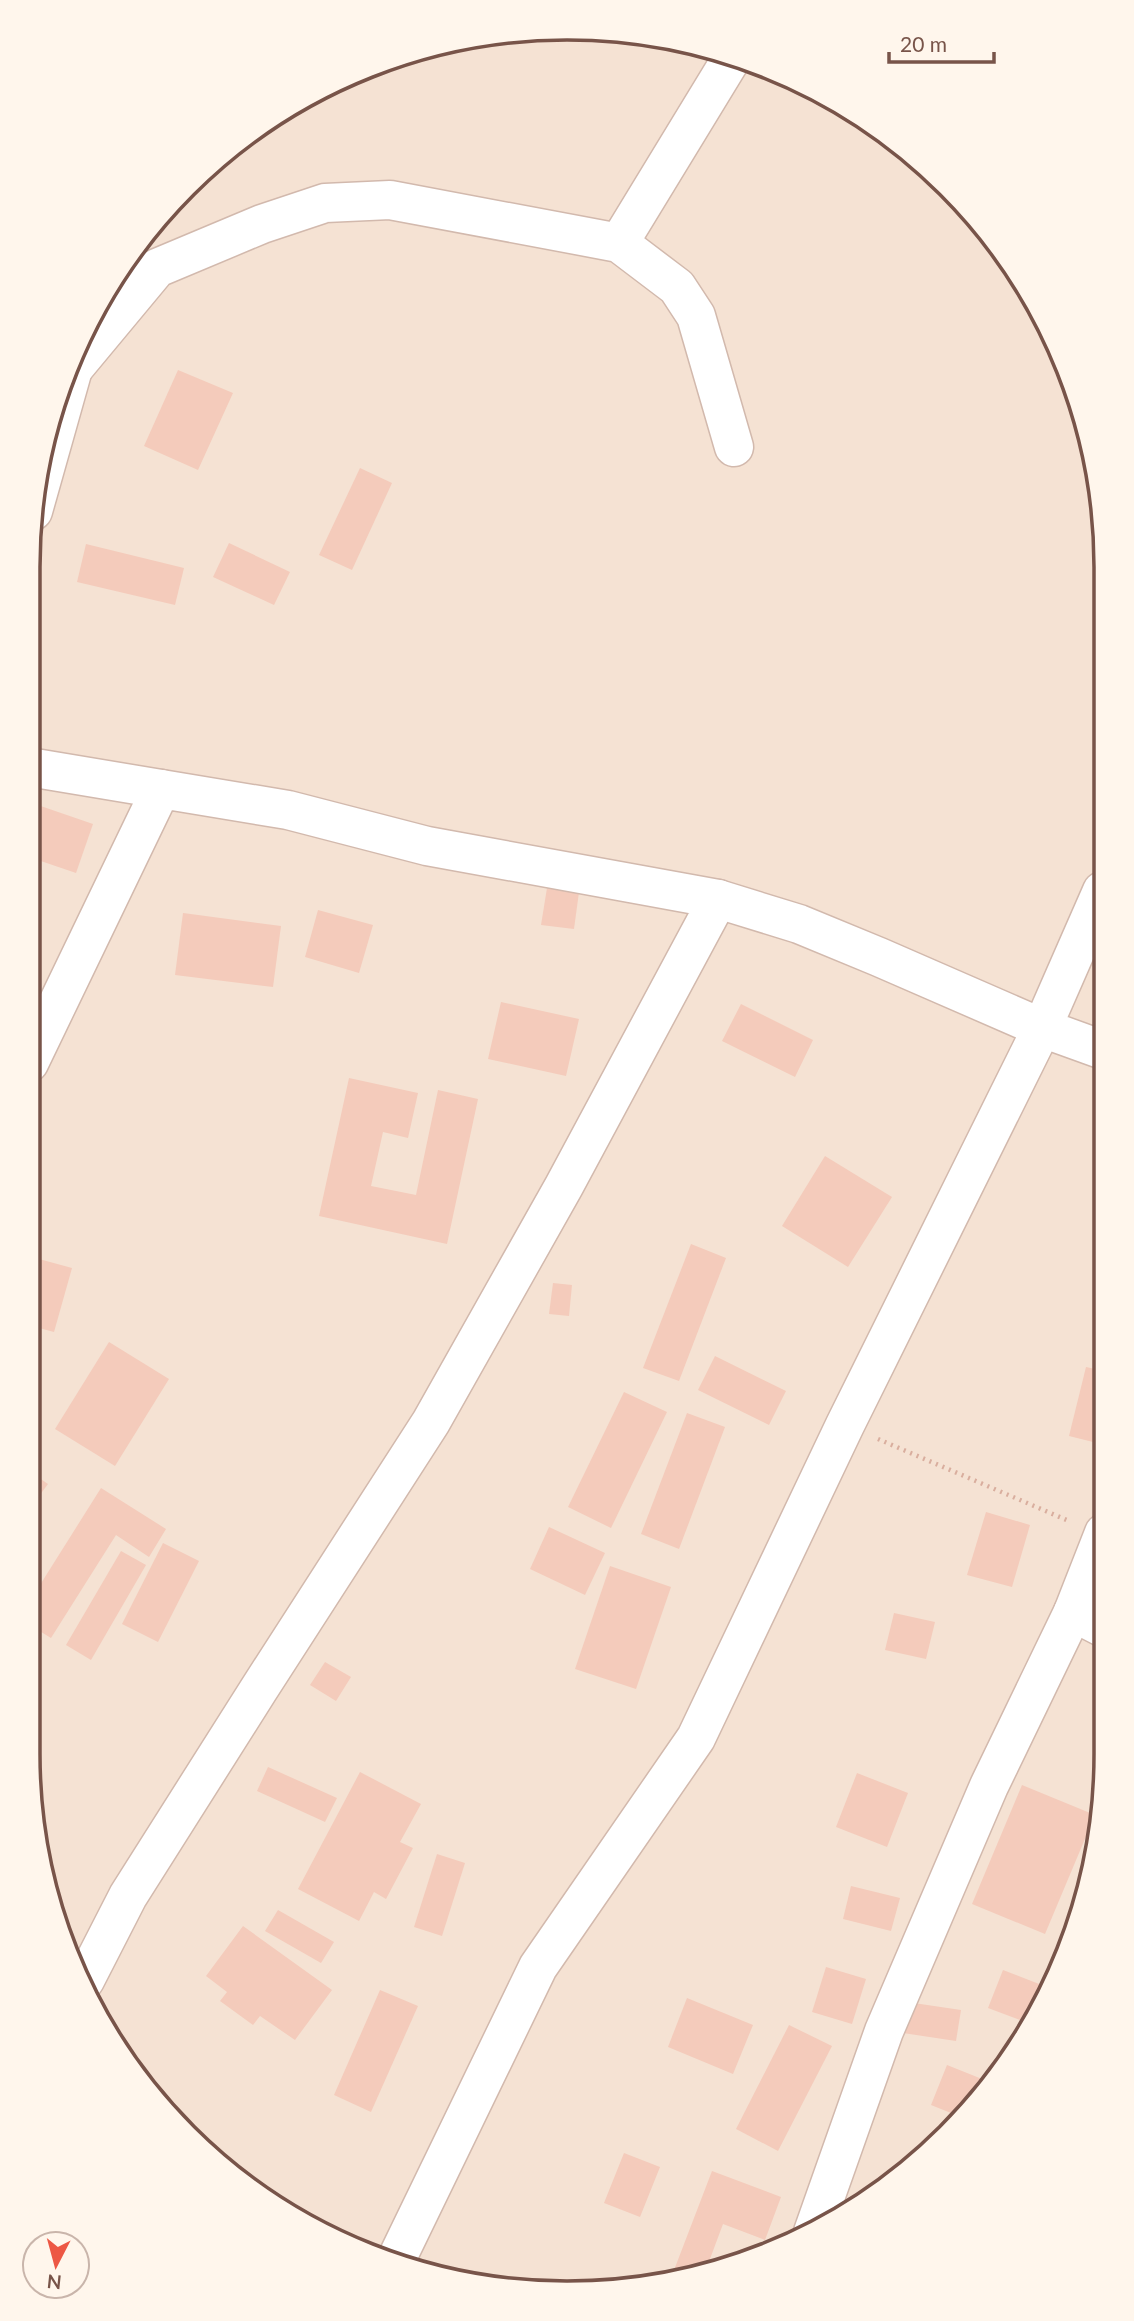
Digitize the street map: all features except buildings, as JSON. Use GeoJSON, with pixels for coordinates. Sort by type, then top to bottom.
{"type":"FeatureCollection","features":[{"type":"Feature","properties":{"kind":"street"},"geometry":{"type":"LineString","coordinates":[[619,243],[727,65]]}},
{"type":"Feature","properties":{"kind":"street"},"geometry":{"type":"LineString","coordinates":[[88,348],[158,268],[262,224],[325,203],[390,200],[619,243],[677,287],[696,316],[734,447]]}},
{"type":"Feature","properties":{"kind":"street"},"geometry":{"type":"LineString","coordinates":[[40,769],[288,810],[427,846],[718,900],[810,929],[1042,1028],[1094,1047]]}},
{"type":"Feature","properties":{"kind":"street"},"geometry":{"type":"LineString","coordinates":[[40,1040],[161,789]]}},
{"type":"Feature","properties":{"kind":"street"},"geometry":{"type":"LineString","coordinates":[[88,1973],[128,1896],[431,1422],[564,1186],[718,900]]}},
{"type":"Feature","properties":{"kind":"street"},"geometry":{"type":"LineString","coordinates":[[399,2253],[538,1967],[696,1738],[845,1424],[1042,1028],[1094,909]]}},
{"type":"Feature","properties":{"kind":"street"},"geometry":{"type":"LineString","coordinates":[[819,2216],[884,2031],[989,1786],[1089,1620],[1094,1591]]}},
{"type":"Feature","properties":{"kind":"path"},"geometry":{"type":"LineString","coordinates":[[845,1424],[1094,1530]]}},
{"type":"Feature","properties":{"kind":"shaded area"},"geometry":{"type":"Polygon","coordinates":[[[567,40],[601,41],[670,50],[769,80],[830,111],[888,149],[939,195],[985,246],[1023,304],[1054,365],[1084,464],[1093,533],[1094,567],[1094,1754],[1093,1788],[1084,1857],[1054,1956],[1005,2047],[963,2101],[888,2172],[830,2210],[769,2241],[670,2271],[601,2280],[567,2281],[533,2280],[464,2271],[365,2241],[304,2210],[246,2172],[171,2101],[129,2047],[80,1956],[50,1857],[41,1788],[40,567],[41,533],[50,464],[80,365],[129,274],[149,246],[195,195],[246,149],[274,129],[365,80],[464,50],[533,41],[567,40]]]}}]}
